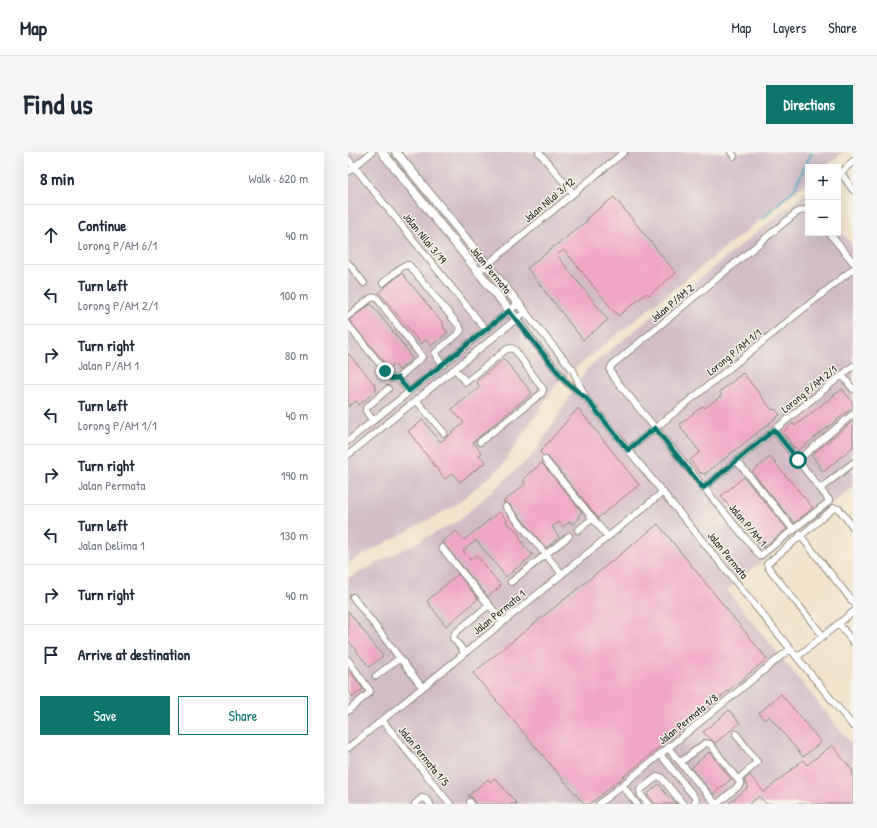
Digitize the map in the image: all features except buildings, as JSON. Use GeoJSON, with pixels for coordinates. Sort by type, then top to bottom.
{"type":"FeatureCollection","features":[{"type":"Feature","properties":{"kind":"main road","name":"Jalan Permata"},"geometry":{"type":"LineString","coordinates":[[382,152],[517,320]]}},
{"type":"Feature","properties":{"kind":"main road","name":"Jalan Permata"},"geometry":{"type":"LineString","coordinates":[[396,152],[525,312]]}},
{"type":"Feature","properties":{"kind":"street"},"geometry":{"type":"LineString","coordinates":[[348,172],[372,152]]}},
{"type":"Feature","properties":{"kind":"street"},"geometry":{"type":"LineString","coordinates":[[539,152],[573,193]]}},
{"type":"Feature","properties":{"kind":"street","name":"Jalan Nilai 3/12"},"geometry":{"type":"LineString","coordinates":[[478,272],[624,152]]}},
{"type":"Feature","properties":{"kind":"street","name":"Jalan Nilai 3/19"},"geometry":{"type":"LineString","coordinates":[[348,159],[486,330]]}},
{"type":"Feature","properties":{"kind":"street"},"geometry":{"type":"LineString","coordinates":[[853,161],[841,173],[853,190]]}},
{"type":"Feature","properties":{"kind":"street","name":"Jalan P/AM 2"},"geometry":{"type":"LineString","coordinates":[[655,428],[611,375],[610,367],[796,213],[805,210]]}},
{"type":"Feature","properties":{"kind":"street"},"geometry":{"type":"LineString","coordinates":[[831,236],[853,262]]}},
{"type":"Feature","properties":{"kind":"street"},"geometry":{"type":"LineString","coordinates":[[348,263],[364,283]]}},
{"type":"Feature","properties":{"kind":"street"},"geometry":{"type":"LineString","coordinates":[[383,282],[403,266],[409,265],[459,326],[461,330],[459,333],[436,352],[436,356],[443,365]]}},
{"type":"Feature","properties":{"kind":"street","name":"Lorong P/AM 1/1"},"geometry":{"type":"LineString","coordinates":[[628,450],[853,269]]}},
{"type":"Feature","properties":{"kind":"street"},"geometry":{"type":"LineString","coordinates":[[348,316],[374,297],[422,357],[398,378],[392,379],[348,325]]}},
{"type":"Feature","properties":{"kind":"street"},"geometry":{"type":"LineString","coordinates":[[348,441],[519,303]]}},
{"type":"Feature","properties":{"kind":"street"},"geometry":{"type":"LineString","coordinates":[[348,455],[456,370],[525,312]]}},
{"type":"Feature","properties":{"kind":"street","name":"Jalan Permata"},"geometry":{"type":"LineString","coordinates":[[525,312],[573,370],[586,398]]}},
{"type":"Feature","properties":{"kind":"street","name":"Jalan Permata"},"geometry":{"type":"LineString","coordinates":[[517,320],[565,381],[586,398],[853,726]]}},
{"type":"Feature","properties":{"kind":"street"},"geometry":{"type":"LineString","coordinates":[[456,370],[466,382],[507,349],[511,348],[515,350],[543,390],[542,393],[480,442]]}},
{"type":"Feature","properties":{"kind":"street","name":"Lorong P/AM 2/1"},"geometry":{"type":"LineString","coordinates":[[703,488],[853,366]]}},
{"type":"Feature","properties":{"kind":"street"},"geometry":{"type":"LineString","coordinates":[[842,375],[853,389]]}},
{"type":"Feature","properties":{"kind":"street"},"geometry":{"type":"LineString","coordinates":[[398,378],[409,391]]}},
{"type":"Feature","properties":{"kind":"street"},"geometry":{"type":"LineString","coordinates":[[373,421],[366,411],[366,408],[388,389]]}},
{"type":"Feature","properties":{"kind":"street"},"geometry":{"type":"LineString","coordinates":[[416,400],[444,433]]}},
{"type":"Feature","properties":{"kind":"street"},"geometry":{"type":"LineString","coordinates":[[798,460],[853,414]]}},
{"type":"Feature","properties":{"kind":"street","name":"Jalan P/AM 1"},"geometry":{"type":"LineString","coordinates":[[655,428],[758,555],[764,555],[828,502],[828,496],[821,488]]}},
{"type":"Feature","properties":{"kind":"street"},"geometry":{"type":"LineString","coordinates":[[774,430],[821,488],[853,463]]}},
{"type":"Feature","properties":{"kind":"street"},"geometry":{"type":"LineString","coordinates":[[545,460],[608,537]]}},
{"type":"Feature","properties":{"kind":"street"},"geometry":{"type":"LineString","coordinates":[[737,461],[794,530]]}},
{"type":"Feature","properties":{"kind":"street","name":"Jalan Permata 1"},"geometry":{"type":"LineString","coordinates":[[348,748],[663,492]]}},
{"type":"Feature","properties":{"kind":"street"},"geometry":{"type":"LineString","coordinates":[[506,507],[562,574]]}},
{"type":"Feature","properties":{"kind":"street"},"geometry":{"type":"LineString","coordinates":[[823,636],[769,569],[767,565],[768,560],[832,509],[838,508],[853,527]]}},
{"type":"Feature","properties":{"kind":"street"},"geometry":{"type":"LineString","coordinates":[[578,530],[593,518]]}},
{"type":"Feature","properties":{"kind":"street"},"geometry":{"type":"LineString","coordinates":[[800,535],[853,602]]}},
{"type":"Feature","properties":{"kind":"street"},"geometry":{"type":"LineString","coordinates":[[511,582],[569,536]]}},
{"type":"Feature","properties":{"kind":"street"},"geometry":{"type":"LineString","coordinates":[[442,548],[503,622]]}},
{"type":"Feature","properties":{"kind":"street"},"geometry":{"type":"LineString","coordinates":[[353,598],[422,687]]}},
{"type":"Feature","properties":{"kind":"street"},"geometry":{"type":"LineString","coordinates":[[465,653],[453,638],[455,633],[489,605]]}},
{"type":"Feature","properties":{"kind":"street"},"geometry":{"type":"LineString","coordinates":[[797,657],[853,612]]}},
{"type":"Feature","properties":{"kind":"street"},"geometry":{"type":"LineString","coordinates":[[838,624],[853,642]]}},
{"type":"Feature","properties":{"kind":"street","name":"Jalan Permata 1/8"},"geometry":{"type":"LineString","coordinates":[[599,804],[790,649]]}},
{"type":"Feature","properties":{"kind":"street"},"geometry":{"type":"LineString","coordinates":[[376,676],[400,658]]}},
{"type":"Feature","properties":{"kind":"street"},"geometry":{"type":"LineString","coordinates":[[348,660],[370,691],[348,711]]}},
{"type":"Feature","properties":{"kind":"street","name":"Jalan Permata 1/5"},"geometry":{"type":"LineString","coordinates":[[382,720],[450,804]]}},
{"type":"Feature","properties":{"kind":"street"},"geometry":{"type":"LineString","coordinates":[[736,734],[757,762],[739,779]]}},
{"type":"Feature","properties":{"kind":"street"},"geometry":{"type":"LineString","coordinates":[[668,748],[680,762],[717,804],[741,784],[739,779],[707,742],[680,762]]}},
{"type":"Feature","properties":{"kind":"street"},"geometry":{"type":"LineString","coordinates":[[660,754],[696,799],[694,804]]}},
{"type":"Feature","properties":{"kind":"street"},"geometry":{"type":"LineString","coordinates":[[648,804],[641,795],[640,790],[657,776],[661,777],[683,804]]}},
{"type":"Feature","properties":{"kind":"street"},"geometry":{"type":"LineString","coordinates":[[622,785],[637,804]]}},
{"type":"Feature","properties":{"kind":"street"},"geometry":{"type":"LineString","coordinates":[[415,804],[422,798],[426,799],[430,804]]}},
{"type":"Feature","properties":{"kind":"shaded area"},"geometry":{"type":"Polygon","coordinates":[[[348,152],[844,152],[829,164],[805,164],[805,183],[557,383],[501,467],[454,506],[348,563],[348,152]]]}},
{"type":"Feature","properties":{"kind":"shaded area"},"geometry":{"type":"Polygon","coordinates":[[[805,194],[805,236],[841,236],[841,232],[853,246],[853,487],[727,590],[853,746],[853,804],[348,804],[348,578],[458,521],[534,454],[588,368],[805,194]]]}},
{"type":"Feature","properties":{"kind":"waterway"},"geometry":{"type":"LineString","coordinates":[[762,219],[794,189],[812,152]]}},
{"type":"Feature","properties":{"kind":"route"},"geometry":{"type":"LineString","coordinates":[[385,371],[392,379],[395,380],[398,378],[409,391],[509,311],[565,381],[586,398],[628,450],[655,428],[703,488],[774,430],[798,460]]}}]}
